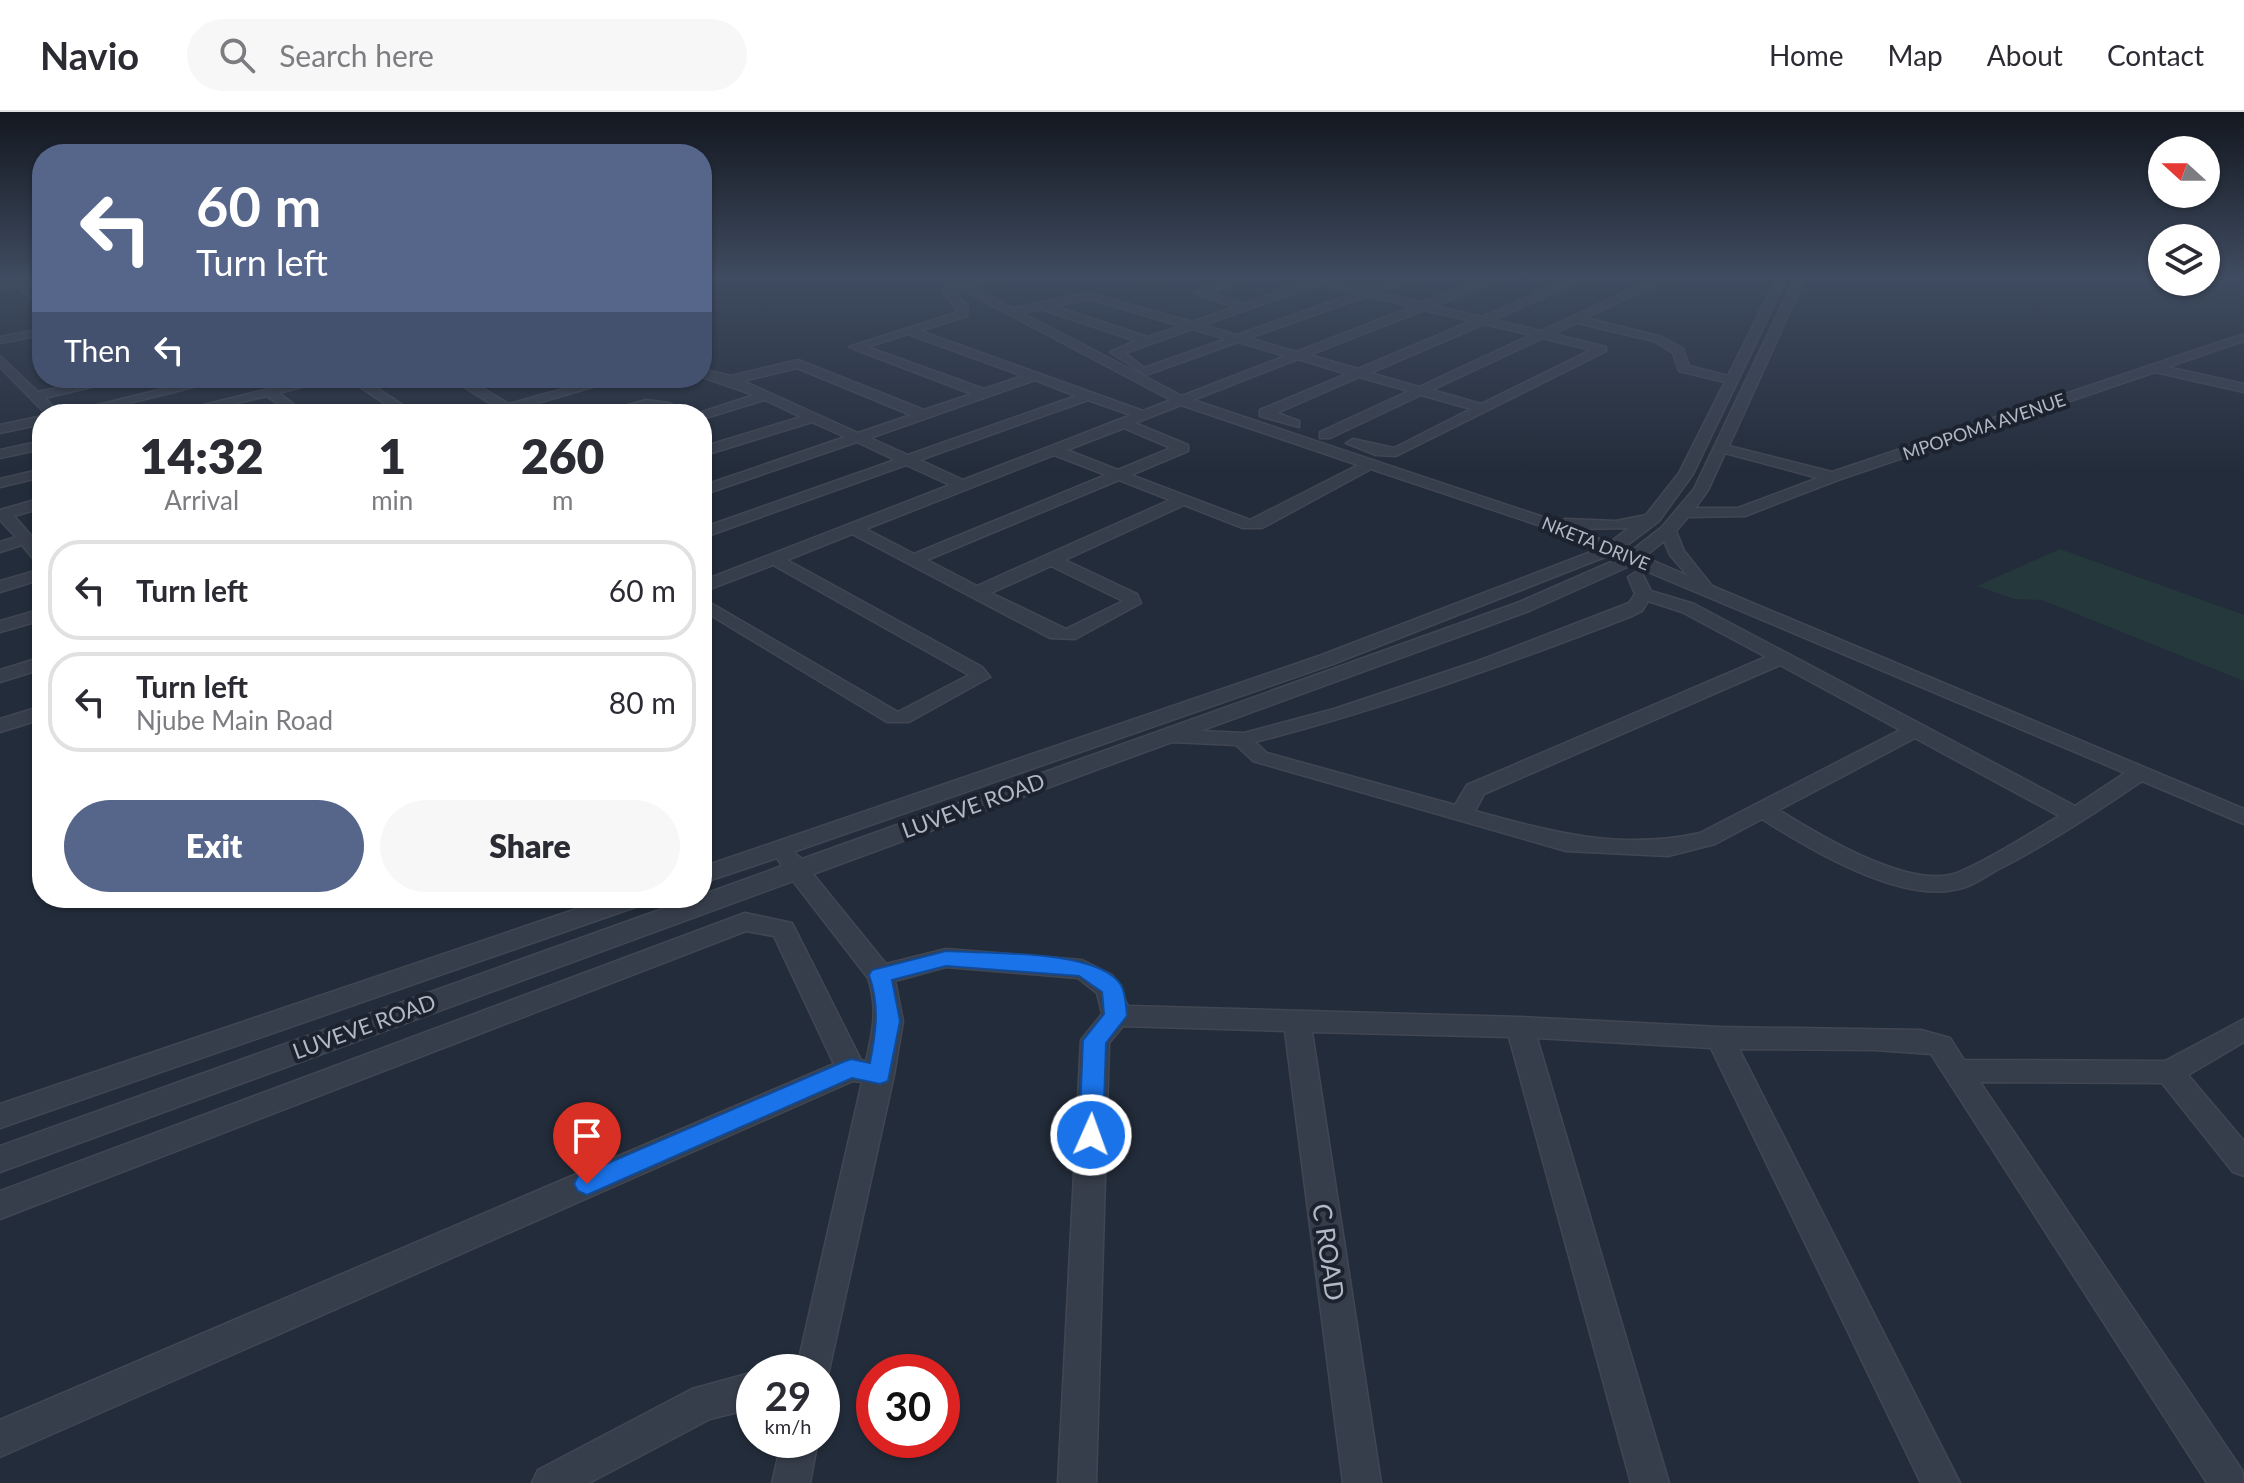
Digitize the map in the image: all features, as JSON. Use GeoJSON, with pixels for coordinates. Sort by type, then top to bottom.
{"type":"FeatureCollection","features":[{"type":"Feature","properties":{"kind":"street"},"geometry":{"type":"LineString","coordinates":[[872,342],[855,347],[985,394]]}},
{"type":"Feature","properties":{"kind":"street"},"geometry":{"type":"LineString","coordinates":[[941,342],[1142,415]]}},
{"type":"Feature","properties":{"kind":"street","name":"NKETA DRIVE"},"geometry":{"type":"LineString","coordinates":[[1072,342],[1189,398],[1370,464],[1544,522],[1631,569]]}},
{"type":"Feature","properties":{"kind":"street"},"geometry":{"type":"LineString","coordinates":[[1141,342],[1116,354],[1189,398]]}},
{"type":"Feature","properties":{"kind":"street"},"geometry":{"type":"LineString","coordinates":[[1146,371],[1234,342]]}},
{"type":"Feature","properties":{"kind":"street"},"geometry":{"type":"LineString","coordinates":[[1252,342],[1484,409]]}},
{"type":"Feature","properties":{"kind":"street"},"geometry":{"type":"LineString","coordinates":[[712,583],[1333,342]]}},
{"type":"Feature","properties":{"kind":"street"},"geometry":{"type":"LineString","coordinates":[[1431,342],[1265,413],[1381,452],[1396,452],[1602,349],[1575,342]]}},
{"type":"Feature","properties":{"kind":"street"},"geometry":{"type":"LineString","coordinates":[[1325,435],[1526,342]]}},
{"type":"Feature","properties":{"kind":"street"},"geometry":{"type":"LineString","coordinates":[[1664,342],[1682,355],[1683,368],[1731,380]]}},
{"type":"Feature","properties":{"kind":"street","name":"LUVEVE ROAD"},"geometry":{"type":"LineString","coordinates":[[1631,569],[1653,518],[1686,474],[1750,342]]}},
{"type":"Feature","properties":{"kind":"street","name":"LUVEVE ROAD"},"geometry":{"type":"LineString","coordinates":[[712,873],[788,859],[1164,737],[1594,578],[1631,569],[1701,490],[1770,342]]}},
{"type":"Feature","properties":{"kind":"street","name":"MPOPOMA AVENUE"},"geometry":{"type":"LineString","coordinates":[[1684,512],[1740,513],[1833,477],[2230,342]]}},
{"type":"Feature","properties":{"kind":"street"},"geometry":{"type":"LineString","coordinates":[[0,360],[44,404]]}},
{"type":"Feature","properties":{"kind":"street"},"geometry":{"type":"LineString","coordinates":[[731,380],[798,364],[924,415]]}},
{"type":"Feature","properties":{"kind":"street"},"geometry":{"type":"LineString","coordinates":[[2154,368],[2244,388]]}},
{"type":"Feature","properties":{"kind":"street"},"geometry":{"type":"LineString","coordinates":[[0,379],[17,375]]}},
{"type":"Feature","properties":{"kind":"street"},"geometry":{"type":"LineString","coordinates":[[712,375],[731,380],[962,485]]}},
{"type":"Feature","properties":{"kind":"street"},"geometry":{"type":"LineString","coordinates":[[712,488],[1036,376]]}},
{"type":"Feature","properties":{"kind":"street"},"geometry":{"type":"LineString","coordinates":[[37,396],[75,388]]}},
{"type":"Feature","properties":{"kind":"street"},"geometry":{"type":"LineString","coordinates":[[111,404],[181,388]]}},
{"type":"Feature","properties":{"kind":"street"},"geometry":{"type":"LineString","coordinates":[[217,404],[286,388]]}},
{"type":"Feature","properties":{"kind":"street"},"geometry":{"type":"LineString","coordinates":[[369,388],[393,404]]}},
{"type":"Feature","properties":{"kind":"street"},"geometry":{"type":"LineString","coordinates":[[473,388],[500,404]]}},
{"type":"Feature","properties":{"kind":"street"},"geometry":{"type":"LineString","coordinates":[[522,404],[582,388]]}},
{"type":"Feature","properties":{"kind":"street"},"geometry":{"type":"LineString","coordinates":[[269,392],[285,404]]}},
{"type":"Feature","properties":{"kind":"street"},"geometry":{"type":"LineString","coordinates":[[712,412],[766,396]]}},
{"type":"Feature","properties":{"kind":"street"},"geometry":{"type":"LineString","coordinates":[[712,529],[1087,396]]}},
{"type":"Feature","properties":{"kind":"street"},"geometry":{"type":"LineString","coordinates":[[712,449],[813,417]]}},
{"type":"Feature","properties":{"kind":"street"},"geometry":{"type":"LineString","coordinates":[[0,429],[32,422]]}},
{"type":"Feature","properties":{"kind":"street"},"geometry":{"type":"LineString","coordinates":[[913,560],[1183,448],[1124,423]]}},
{"type":"Feature","properties":{"kind":"street"},"geometry":{"type":"LineString","coordinates":[[0,454],[32,447]]}},
{"type":"Feature","properties":{"kind":"street"},"geometry":{"type":"LineString","coordinates":[[1721,448],[1833,477]]}},
{"type":"Feature","properties":{"kind":"street"},"geometry":{"type":"LineString","coordinates":[[1054,450],[1181,501],[1243,524],[1254,525],[1370,464]]}},
{"type":"Feature","properties":{"kind":"street"},"geometry":{"type":"LineString","coordinates":[[0,483],[32,475]]}},
{"type":"Feature","properties":{"kind":"street"},"geometry":{"type":"LineString","coordinates":[[977,593],[1181,501]]}},
{"type":"Feature","properties":{"kind":"street"},"geometry":{"type":"LineString","coordinates":[[32,506],[2,514],[32,545]]}},
{"type":"Feature","properties":{"kind":"street"},"geometry":{"type":"LineString","coordinates":[[1544,522],[1603,526],[1653,518]]}},
{"type":"Feature","properties":{"kind":"street"},"geometry":{"type":"LineString","coordinates":[[1544,522],[1565,542],[1562,571]]}},
{"type":"Feature","properties":{"kind":"street"},"geometry":{"type":"LineString","coordinates":[[852,528],[1064,635],[1132,603],[1131,598],[1052,560]]}},
{"type":"Feature","properties":{"kind":"street"},"geometry":{"type":"LineString","coordinates":[[1668,530],[1676,552],[1714,593]]}},
{"type":"Feature","properties":{"kind":"street"},"geometry":{"type":"LineString","coordinates":[[0,547],[27,539]]}},
{"type":"Feature","properties":{"kind":"street"},"geometry":{"type":"LineString","coordinates":[[712,609],[894,718],[902,718],[980,677],[975,671],[774,559]]}},
{"type":"Feature","properties":{"kind":"street"},"geometry":{"type":"LineString","coordinates":[[1631,569],[1714,593],[2244,817]]}},
{"type":"Feature","properties":{"kind":"street"},"geometry":{"type":"LineString","coordinates":[[1631,569],[1676,603],[2076,816]]}},
{"type":"Feature","properties":{"kind":"street"},"geometry":{"type":"LineString","coordinates":[[1164,737],[1244,739],[1329,718],[1487,666],[1636,607],[1631,569]]}},
{"type":"Feature","properties":{"kind":"street","name":"LUVEVE ROAD"},"geometry":{"type":"LineString","coordinates":[[712,888],[1562,571],[1631,569]]}},
{"type":"Feature","properties":{"kind":"street"},"geometry":{"type":"LineString","coordinates":[[0,587],[32,577]]}},
{"type":"Feature","properties":{"kind":"street"},"geometry":{"type":"LineString","coordinates":[[0,627],[32,617]]}},
{"type":"Feature","properties":{"kind":"street"},"geometry":{"type":"LineString","coordinates":[[1461,815],[1475,790],[1780,658]]}},
{"type":"Feature","properties":{"kind":"street"},"geometry":{"type":"LineString","coordinates":[[0,676],[32,666]]}},
{"type":"Feature","properties":{"kind":"street"},"geometry":{"type":"LineString","coordinates":[[0,726],[32,715]]}},
{"type":"Feature","properties":{"kind":"street"},"geometry":{"type":"LineString","coordinates":[[1244,739],[1247,748],[1260,757],[1566,844],[1668,848],[1707,839],[1915,730]]}},
{"type":"Feature","properties":{"kind":"street"},"geometry":{"type":"LineString","coordinates":[[1763,810],[1795,831],[1856,861],[1935,883],[1952,884],[2023,848],[2141,772]]}},
{"type":"Feature","properties":{"kind":"street"},"geometry":{"type":"LineString","coordinates":[[788,859],[880,975],[887,996],[889,1021],[865,1072],[817,1354]]}},
{"type":"Feature","properties":{"kind":"street","name":"LUVEVE ROAD"},"geometry":{"type":"LineString","coordinates":[[0,1116],[606,908]]}},
{"type":"Feature","properties":{"kind":"street","name":"LUVEVE ROAD"},"geometry":{"type":"LineString","coordinates":[[0,1159],[659,908]]}},
{"type":"Feature","properties":{"kind":"street"},"geometry":{"type":"LineString","coordinates":[[0,1205],[745,922],[783,929],[865,1072]]}},
{"type":"Feature","properties":{"kind":"street"},"geometry":{"type":"LineString","coordinates":[[880,975],[946,958],[1082,969],[1099,976],[1112,989],[1116,1016],[1095,1040],[1077,1483]]}},
{"type":"Feature","properties":{"kind":"street"},"geometry":{"type":"LineString","coordinates":[[1116,1016],[1520,1027],[1720,1038],[1921,1041],[1940,1046],[2229,1483]]}},
{"type":"Feature","properties":{"kind":"street","name":"C ROAD"},"geometry":{"type":"LineString","coordinates":[[1297,1022],[1362,1483]]}},
{"type":"Feature","properties":{"kind":"street"},"geometry":{"type":"LineString","coordinates":[[1520,1027],[1650,1483]]}},
{"type":"Feature","properties":{"kind":"street"},"geometry":{"type":"LineString","coordinates":[[1958,1071],[2169,1072],[2244,1029]]}},
{"type":"Feature","properties":{"kind":"street"},"geometry":{"type":"LineString","coordinates":[[1720,1038],[1941,1483]]}},
{"type":"Feature","properties":{"kind":"street"},"geometry":{"type":"LineString","coordinates":[[0,1439],[865,1072]]}},
{"type":"Feature","properties":{"kind":"street"},"geometry":{"type":"LineString","coordinates":[[2169,1072],[2244,1163]]}},
{"type":"Feature","properties":{"kind":"street"},"geometry":{"type":"LineString","coordinates":[[551,1483],[705,1402],[736,1394]]}},
{"type":"Feature","properties":{"kind":"street"},"geometry":{"type":"LineString","coordinates":[[791,1483],[796,1458]]}},
{"type":"Feature","properties":{"kind":"shaded area"},"geometry":{"type":"Polygon","coordinates":[[[2060,549],[2244,615],[2244,681],[2042,600],[2014,599],[1977,586],[2060,549]]]}},
{"type":"Feature","properties":{"kind":"route"},"geometry":{"type":"LineString","coordinates":[[587,1184],[851,1069],[880,1075],[889,1021],[887,996],[880,975],[924,961],[946,958],[1082,969],[1099,976],[1112,989],[1116,1016],[1095,1040],[1091,1135]]}}]}
